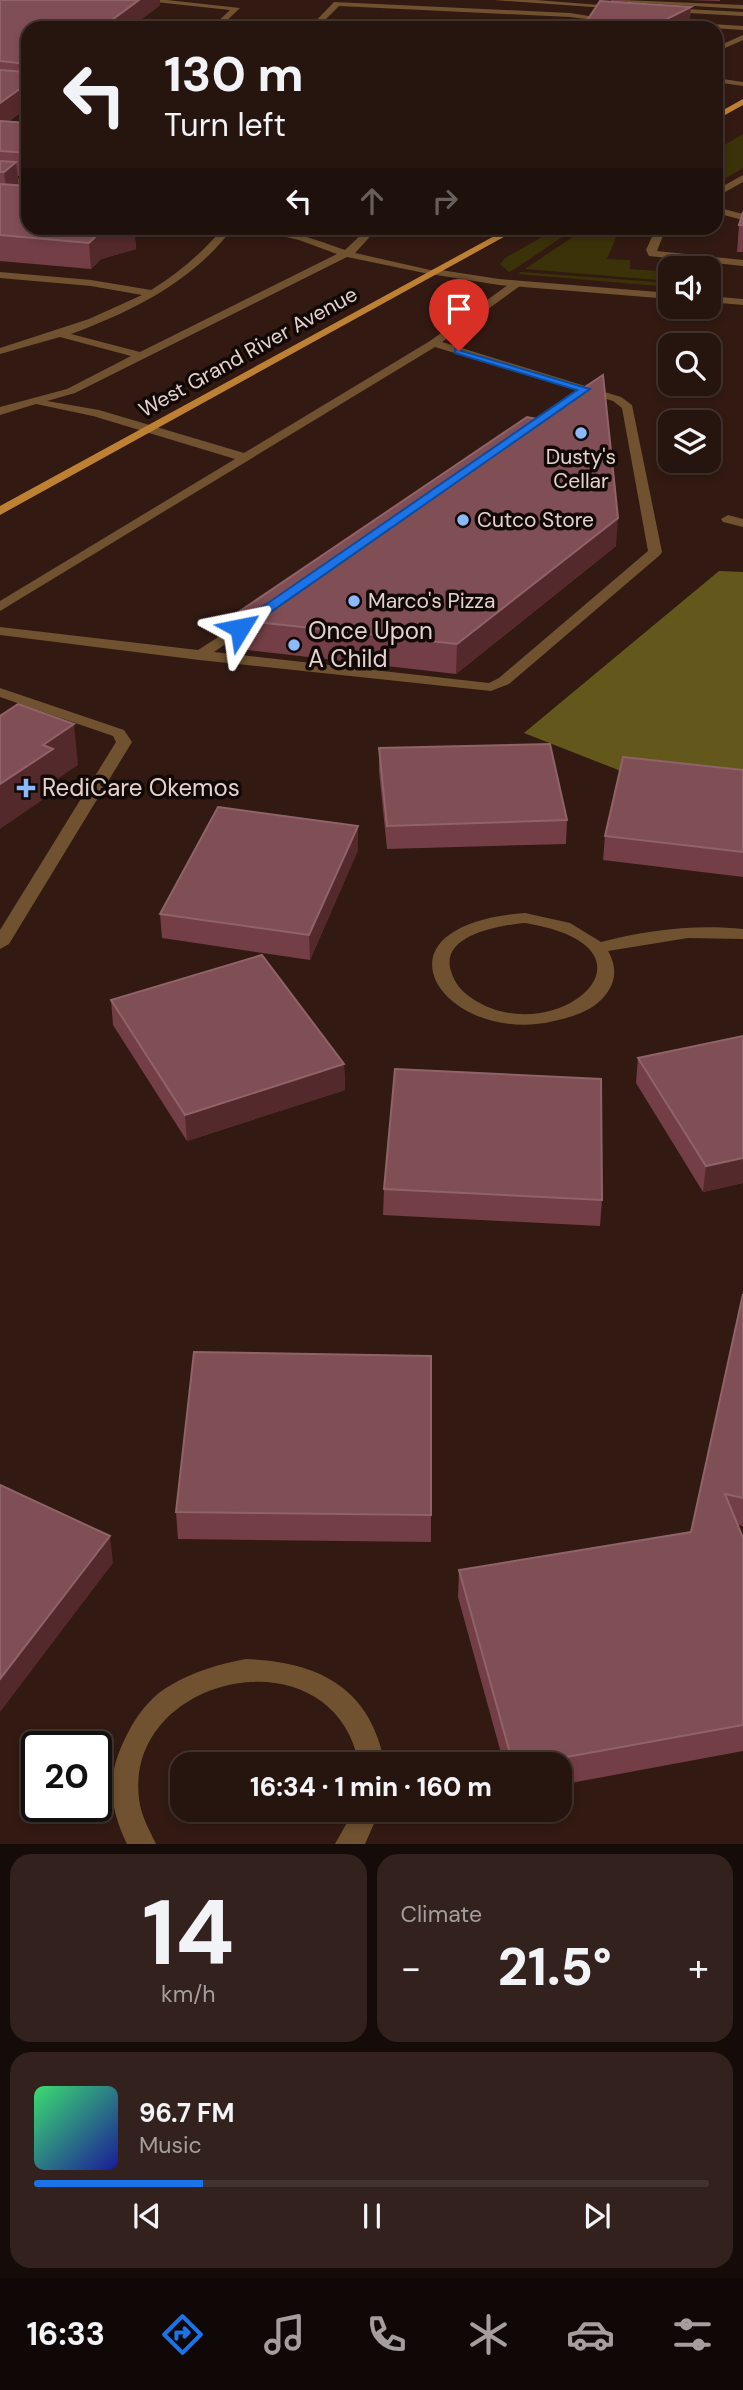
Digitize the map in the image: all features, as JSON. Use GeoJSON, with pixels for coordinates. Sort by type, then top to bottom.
{"type":"FeatureCollection","features":[{"type":"Feature","properties":{"kind":"main road"},"geometry":{"type":"LineString","coordinates":[[723,113],[743,102]]}},
{"type":"Feature","properties":{"kind":"main road","name":"West Grand River Avenue"},"geometry":{"type":"LineString","coordinates":[[0,511],[500,235]]}},
{"type":"Feature","properties":{"kind":"street"},"geometry":{"type":"LineString","coordinates":[[141,0],[226,5],[236,8],[222,21]]}},
{"type":"Feature","properties":{"kind":"street"},"geometry":{"type":"LineString","coordinates":[[498,0],[600,3],[743,14]]}},
{"type":"Feature","properties":{"kind":"street"},"geometry":{"type":"LineString","coordinates":[[626,0],[743,7]]}},
{"type":"Feature","properties":{"kind":"street"},"geometry":{"type":"LineString","coordinates":[[320,21],[337,4],[567,15],[625,21]]}},
{"type":"Feature","properties":{"kind":"street"},"geometry":{"type":"LineString","coordinates":[[723,27],[743,28]]}},
{"type":"Feature","properties":{"kind":"street"},"geometry":{"type":"LineString","coordinates":[[723,47],[743,37]]}},
{"type":"Feature","properties":{"kind":"street"},"geometry":{"type":"LineString","coordinates":[[723,81],[743,84]]}},
{"type":"Feature","properties":{"kind":"street"},"geometry":{"type":"LineString","coordinates":[[723,190],[743,178]]}},
{"type":"Feature","properties":{"kind":"street"},"geometry":{"type":"LineString","coordinates":[[0,180],[21,182]]}},
{"type":"Feature","properties":{"kind":"street"},"geometry":{"type":"LineString","coordinates":[[727,213],[743,207]]}},
{"type":"Feature","properties":{"kind":"street"},"geometry":{"type":"LineString","coordinates":[[723,212],[743,217]]}},
{"type":"Feature","properties":{"kind":"street"},"geometry":{"type":"LineString","coordinates":[[0,351],[63,335],[150,293],[202,258],[222,235]]}},
{"type":"Feature","properties":{"kind":"street"},"geometry":{"type":"LineString","coordinates":[[284,235],[346,253],[434,272],[516,284],[658,295]]}},
{"type":"Feature","properties":{"kind":"street"},"geometry":{"type":"LineString","coordinates":[[0,411],[71,391],[356,248],[367,235]]}},
{"type":"Feature","properties":{"kind":"street"},"geometry":{"type":"LineString","coordinates":[[658,235],[651,250],[653,254],[743,263]]}},
{"type":"Feature","properties":{"kind":"street"},"geometry":{"type":"LineString","coordinates":[[0,275],[91,283],[150,293]]}},
{"type":"Feature","properties":{"kind":"street"},"geometry":{"type":"LineString","coordinates":[[0,607],[434,343],[516,284]]}},
{"type":"Feature","properties":{"kind":"street"},"geometry":{"type":"LineString","coordinates":[[721,300],[743,302]]}},
{"type":"Feature","properties":{"kind":"street"},"geometry":{"type":"LineString","coordinates":[[63,335],[139,355]]}},
{"type":"Feature","properties":{"kind":"street"},"geometry":{"type":"LineString","coordinates":[[0,631],[473,687],[491,687],[504,681],[655,552],[628,407],[622,401],[434,343]]}},
{"type":"Feature","properties":{"kind":"street"},"geometry":{"type":"LineString","coordinates":[[566,402],[585,389]]}},
{"type":"Feature","properties":{"kind":"street"},"geometry":{"type":"LineString","coordinates":[[0,400],[95,413],[246,458]]}},
{"type":"Feature","properties":{"kind":"street"},"geometry":{"type":"LineString","coordinates":[[728,519],[743,523]]}},
{"type":"Feature","properties":{"kind":"street"},"geometry":{"type":"LineString","coordinates":[[199,656],[261,613]]}},
{"type":"Feature","properties":{"kind":"street"},"geometry":{"type":"LineString","coordinates":[[0,692],[119,733],[124,742],[7,919],[0,944]]}},
{"type":"Feature","properties":{"kind":"street"},"geometry":{"type":"LineString","coordinates":[[503,919],[536,920],[567,927],[584,936],[597,948],[605,961],[606,975],[602,988],[591,1000],[575,1010],[533,1019],[509,1017],[468,1004],[453,993],[444,980],[441,966],[443,953],[452,941],[465,931],[503,919]]}},
{"type":"Feature","properties":{"kind":"street"},"geometry":{"type":"LineString","coordinates":[[597,948],[659,935],[743,934]]}},
{"type":"Feature","properties":{"kind":"street"},"geometry":{"type":"LineString","coordinates":[[142,1844],[131,1826],[124,1796],[127,1766],[137,1737],[155,1711],[179,1690],[208,1677],[239,1670],[272,1670],[302,1678],[329,1692],[357,1722],[367,1739],[370,1752]]}},
{"type":"Feature","properties":{"kind":"street"},"geometry":{"type":"LineString","coordinates":[[349,1844],[362,1822]]}},
{"type":"Feature","properties":{"kind":"shaded area"},"geometry":{"type":"Polygon","coordinates":[[[743,134],[743,168],[723,180],[723,146],[743,134]]]}},
{"type":"Feature","properties":{"kind":"shaded area"},"geometry":{"type":"Polygon","coordinates":[[[546,235],[565,235],[509,272],[500,264],[505,258],[546,235]]]}},
{"type":"Feature","properties":{"kind":"shaded area"},"geometry":{"type":"Polygon","coordinates":[[[576,235],[617,235],[607,259],[630,260],[630,269],[658,271],[658,280],[525,269],[576,235]]]}},
{"type":"Feature","properties":{"kind":"shaded area"},"geometry":{"type":"Polygon","coordinates":[[[521,272],[658,282],[658,286],[518,274],[521,272]]]}},
{"type":"Feature","properties":{"kind":"shaded area"},"geometry":{"type":"Polygon","coordinates":[[[719,571],[743,572],[743,784],[631,775],[524,733],[719,571]]]}},
{"type":"Feature","properties":{"kind":"building"},"geometry":{"type":"Polygon","coordinates":[[[0,0],[139,0],[110,21],[21,21],[21,63],[0,61],[0,0]]]}},
{"type":"Feature","properties":{"kind":"building"},"geometry":{"type":"Polygon","coordinates":[[[600,1],[691,7],[663,21],[587,21],[600,1]]]}},
{"type":"Feature","properties":{"kind":"building"},"geometry":{"type":"Polygon","coordinates":[[[0,70],[21,72],[21,88],[0,103],[0,70]]]}},
{"type":"Feature","properties":{"kind":"building"},"geometry":{"type":"Polygon","coordinates":[[[0,121],[21,122],[21,152],[0,151],[0,121]]]}},
{"type":"Feature","properties":{"kind":"building"},"geometry":{"type":"Polygon","coordinates":[[[0,161],[16,162],[4,172],[0,172],[0,161]]]}},
{"type":"Feature","properties":{"kind":"building"},"geometry":{"type":"Polygon","coordinates":[[[0,184],[21,186],[21,235],[97,235],[89,243],[0,235],[0,184]]]}},
{"type":"Feature","properties":{"kind":"building"},"geometry":{"type":"Polygon","coordinates":[[[603,375],[618,518],[457,644],[228,619],[527,417],[537,419],[603,375]]]}},
{"type":"Feature","properties":{"kind":"building"},"geometry":{"type":"Polygon","coordinates":[[[18,704],[74,724],[43,745],[53,749],[0,784],[0,716],[18,704]]]}},
{"type":"Feature","properties":{"kind":"building"},"geometry":{"type":"Polygon","coordinates":[[[550,744],[567,820],[387,826],[379,748],[550,744]]]}},
{"type":"Feature","properties":{"kind":"building"},"geometry":{"type":"Polygon","coordinates":[[[623,757],[743,770],[743,852],[605,836],[623,757]]]}},
{"type":"Feature","properties":{"kind":"building"},"geometry":{"type":"Polygon","coordinates":[[[218,807],[358,826],[309,935],[160,914],[218,807]]]}},
{"type":"Feature","properties":{"kind":"building"},"geometry":{"type":"Polygon","coordinates":[[[262,955],[344,1064],[185,1115],[111,1000],[262,955]]]}},
{"type":"Feature","properties":{"kind":"building"},"geometry":{"type":"Polygon","coordinates":[[[743,1036],[743,1158],[706,1166],[638,1058],[743,1036]]]}},
{"type":"Feature","properties":{"kind":"building"},"geometry":{"type":"Polygon","coordinates":[[[395,1069],[601,1079],[602,1200],[384,1189],[395,1069]]]}},
{"type":"Feature","properties":{"kind":"building"},"geometry":{"type":"Polygon","coordinates":[[[743,1294],[743,1498],[725,1494],[743,1538],[743,1725],[572,1756],[572,1752],[510,1752],[459,1570],[691,1532],[743,1294]]]}},
{"type":"Feature","properties":{"kind":"building"},"geometry":{"type":"Polygon","coordinates":[[[194,1352],[431,1356],[431,1515],[176,1512],[194,1352]]]}},
{"type":"Feature","properties":{"kind":"building"},"geometry":{"type":"Polygon","coordinates":[[[0,1485],[110,1536],[0,1679],[0,1485]]]}},
{"type":"Feature","properties":{"kind":"place","name":"Dusty's Cellar"},"geometry":{"type":"Point","coordinates":[581,433]}},
{"type":"Feature","properties":{"kind":"place","name":"Cutco Store"},"geometry":{"type":"Point","coordinates":[463,520]}},
{"type":"Feature","properties":{"kind":"place","name":"Marco's Pizza"},"geometry":{"type":"Point","coordinates":[354,601]}},
{"type":"Feature","properties":{"kind":"place","name":"Once Upon A Child"},"geometry":{"type":"Point","coordinates":[294,645]}},
{"type":"Feature","properties":{"kind":"place","name":"RediCare Okemos"},"geometry":{"type":"Point","coordinates":[26,788]}},
{"type":"Feature","properties":{"kind":"route"},"geometry":{"type":"LineString","coordinates":[[240,628],[585,389],[459,351]]}}]}
